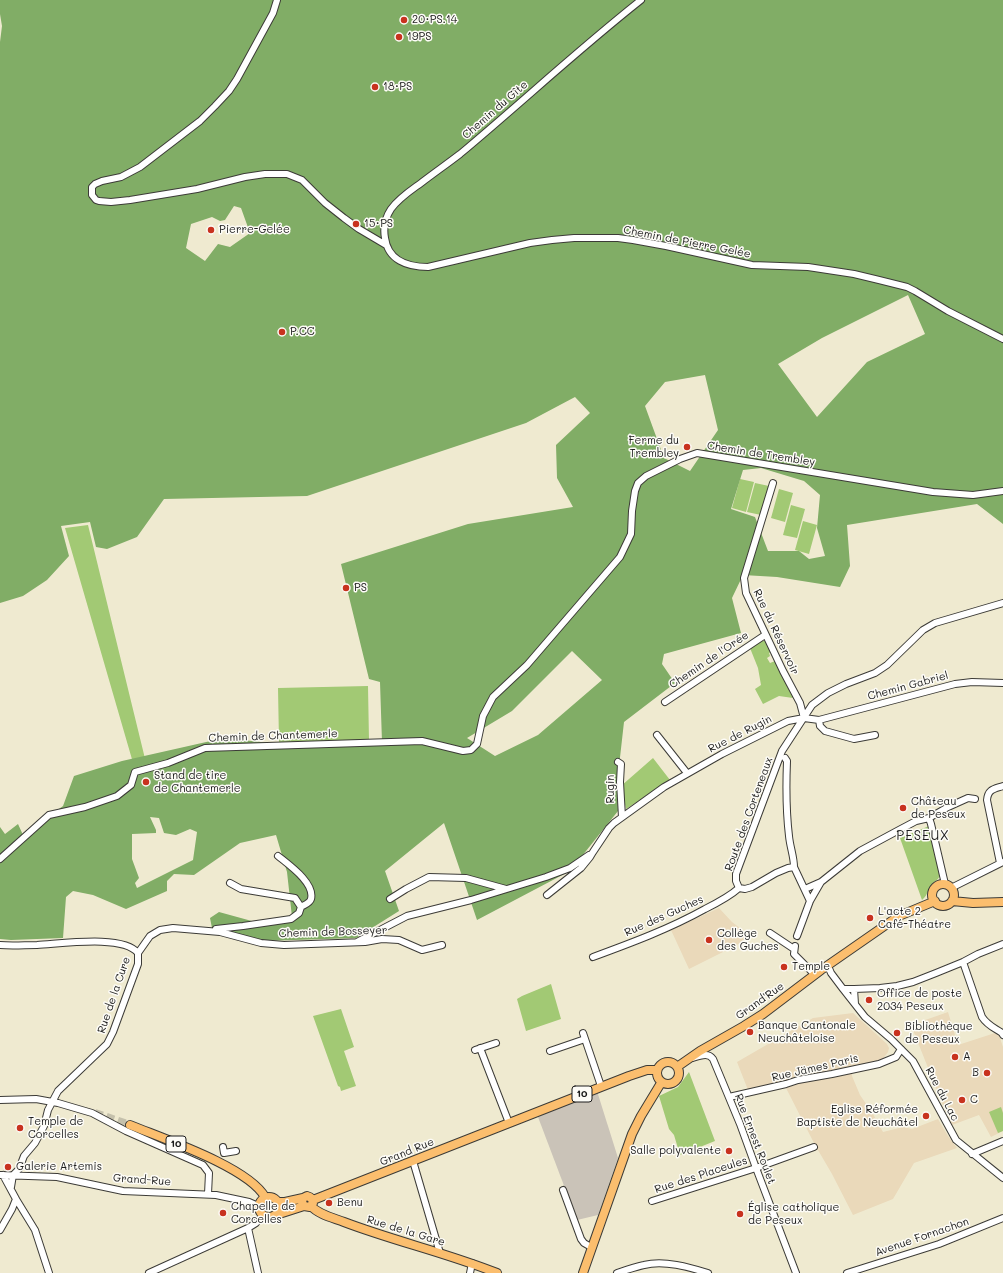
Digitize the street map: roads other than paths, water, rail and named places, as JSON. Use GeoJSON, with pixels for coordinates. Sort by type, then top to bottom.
{"type":"FeatureCollection","features":[{"type":"Feature","properties":{"kind":"main road"},"geometry":{"type":"LineString","coordinates":[[952,901],[954,894],[948,886],[940,885],[935,888],[933,895],[937,904],[943,905],[952,901],[973,903],[1003,902]]}},
{"type":"Feature","properties":{"kind":"main road","name":"Grand'Rue"},"geometry":{"type":"LineString","coordinates":[[677,1067],[763,1014],[893,920],[905,913],[935,901]]}},
{"type":"Feature","properties":{"kind":"main road"},"geometry":{"type":"LineString","coordinates":[[668,1062],[677,1067],[679,1075],[676,1081],[669,1084],[661,1082],[657,1077],[657,1070],[661,1064],[668,1062]]}},
{"type":"Feature","properties":{"kind":"main road","name":"10"},"geometry":{"type":"LineString","coordinates":[[509,1123],[601,1086],[647,1070],[657,1070]]}},
{"type":"Feature","properties":{"kind":"main road"},"geometry":{"type":"LineString","coordinates":[[583,1273],[632,1134],[661,1082]]}},
{"type":"Feature","properties":{"kind":"main road","name":"Grand Rue"},"geometry":{"type":"LineString","coordinates":[[308,1203],[509,1123]]}},
{"type":"Feature","properties":{"kind":"main road","name":"10"},"geometry":{"type":"LineString","coordinates":[[130,1125],[230,1168],[260,1189],[265,1198]]}},
{"type":"Feature","properties":{"kind":"main road"},"geometry":{"type":"LineString","coordinates":[[265,1198],[273,1198],[278,1202],[279,1208],[276,1215],[268,1218],[262,1216],[258,1206],[260,1201],[265,1198]]}},
{"type":"Feature","properties":{"kind":"main road","name":"10"},"geometry":{"type":"LineString","coordinates":[[278,1202],[308,1203]]}},
{"type":"Feature","properties":{"kind":"main road","name":"10"},"geometry":{"type":"LineString","coordinates":[[276,1215],[308,1203]]}},
{"type":"Feature","properties":{"kind":"main road","name":"Rue de la Gare"},"geometry":{"type":"LineString","coordinates":[[308,1203],[321,1213],[370,1232],[472,1263],[497,1273]]}},
{"type":"Feature","properties":{"kind":"main road"},"geometry":{"type":"LineString","coordinates":[[578,1273],[591,1247]]}},
{"type":"Feature","properties":{"kind":"street","name":"Chemin de Pierre Gelée"},"geometry":{"type":"LineString","coordinates":[[278,0],[273,14],[238,79],[229,92],[200,120],[140,168],[121,177],[95,184],[92,187],[92,195],[96,200],[111,202],[130,200],[196,189],[245,177],[265,174],[288,174],[302,180],[344,218],[358,229],[386,245],[389,251],[408,265],[420,267],[437,265],[530,243],[552,240],[618,238],[666,246],[752,265],[808,267],[854,274],[906,287],[948,311],[1003,339]]}},
{"type":"Feature","properties":{"kind":"street","name":"Chemin du Gîte"},"geometry":{"type":"LineString","coordinates":[[386,245],[384,232],[385,222],[391,209],[400,198],[458,155],[640,0]]}},
{"type":"Feature","properties":{"kind":"street","name":"Chemin de Trembley"},"geometry":{"type":"LineString","coordinates":[[463,751],[471,750],[477,744],[483,716],[493,697],[527,665],[620,557],[632,534],[634,491],[638,483],[646,476],[680,459],[696,453],[933,492],[973,495],[1003,490]]}},
{"type":"Feature","properties":{"kind":"street","name":"Rue du Réservoir"},"geometry":{"type":"LineString","coordinates":[[773,483],[744,578],[746,592],[782,671],[800,703],[804,718]]}},
{"type":"Feature","properties":{"kind":"street","name":"Route des Corteneaux"},"geometry":{"type":"LineString","coordinates":[[794,867],[776,873],[746,889],[739,888],[736,881],[736,874],[782,751],[812,705],[828,693],[846,684],[875,673],[887,665],[922,630],[934,623],[1003,603]]}},
{"type":"Feature","properties":{"kind":"street","name":"Chemin de l'Orée"},"geometry":{"type":"LineString","coordinates":[[665,702],[765,635]]}},
{"type":"Feature","properties":{"kind":"street","name":"Chemin Gabriel"},"geometry":{"type":"LineString","coordinates":[[804,718],[819,720],[955,684],[972,682],[1003,683]]}},
{"type":"Feature","properties":{"kind":"street","name":"Rue de Rugin"},"geometry":{"type":"LineString","coordinates":[[547,895],[581,868],[609,828],[622,816],[688,773],[722,754],[788,721],[804,718]]}},
{"type":"Feature","properties":{"kind":"street"},"geometry":{"type":"LineString","coordinates":[[819,720],[820,726],[825,731],[854,739],[875,735]]}},
{"type":"Feature","properties":{"kind":"street"},"geometry":{"type":"LineString","coordinates":[[657,735],[688,773]]}},
{"type":"Feature","properties":{"kind":"street","name":"Chemin de Chantemerle"},"geometry":{"type":"LineString","coordinates":[[0,859],[49,815],[86,807],[117,796],[131,785],[135,772],[168,763],[204,748],[422,742],[463,751]]}},
{"type":"Feature","properties":{"kind":"street"},"geometry":{"type":"LineString","coordinates":[[785,758],[787,761],[785,787],[789,838],[794,867],[810,901]]}},
{"type":"Feature","properties":{"kind":"street","name":"Rugin"},"geometry":{"type":"LineString","coordinates":[[618,762],[621,764],[620,782],[622,816]]}},
{"type":"Feature","properties":{"kind":"street"},"geometry":{"type":"LineString","coordinates":[[929,818],[948,886],[1001,862],[987,800],[988,794],[991,790],[1003,786]]}},
{"type":"Feature","properties":{"kind":"street"},"geometry":{"type":"LineString","coordinates":[[805,889],[821,882],[860,851],[910,824],[929,818],[968,798],[975,799]]}},
{"type":"Feature","properties":{"kind":"street","name":"Rue de Rugin"},"geometry":{"type":"LineString","coordinates":[[356,942],[407,916],[471,900],[570,868],[582,861],[592,852]]}},
{"type":"Feature","properties":{"kind":"street"},"geometry":{"type":"LineString","coordinates":[[278,856],[302,877],[310,889],[311,899],[308,903],[301,907]]}},
{"type":"Feature","properties":{"kind":"street"},"geometry":{"type":"LineString","coordinates":[[390,899],[429,877],[466,878],[506,889]]}},
{"type":"Feature","properties":{"kind":"street"},"geometry":{"type":"LineString","coordinates":[[798,936],[810,901],[821,882]]}},
{"type":"Feature","properties":{"kind":"street"},"geometry":{"type":"LineString","coordinates":[[206,930],[291,919],[300,913],[301,907],[295,898],[241,888],[230,883]]}},
{"type":"Feature","properties":{"kind":"street","name":"Rue des Guches"},"geometry":{"type":"LineString","coordinates":[[593,957],[643,938],[688,918],[733,894],[739,888]]}},
{"type":"Feature","properties":{"kind":"street","name":"Chemin de Bosseyer"},"geometry":{"type":"LineString","coordinates":[[138,953],[150,936],[160,930],[173,928],[220,932],[261,943],[284,945],[365,942],[382,939],[399,940],[422,950],[442,945]]}},
{"type":"Feature","properties":{"kind":"street"},"geometry":{"type":"LineString","coordinates":[[770,933],[794,947],[794,954],[815,975]]}},
{"type":"Feature","properties":{"kind":"street","name":"Rue de la Cure"},"geometry":{"type":"LineString","coordinates":[[0,945],[36,945],[101,941],[132,948],[138,953],[138,964],[114,1032],[107,1044],[58,1091],[47,1113],[44,1126],[35,1143],[24,1156],[19,1169],[13,1175]]}},
{"type":"Feature","properties":{"kind":"street"},"geometry":{"type":"LineString","coordinates":[[828,966],[831,973],[843,989],[880,988],[902,984],[936,973],[1003,944]]}},
{"type":"Feature","properties":{"kind":"street"},"geometry":{"type":"LineString","coordinates":[[963,962],[982,1018],[986,1023],[1002,1033],[1003,1036]]}},
{"type":"Feature","properties":{"kind":"street","name":"Rue du Lac"},"geometry":{"type":"LineString","coordinates":[[843,989],[865,1017],[913,1060],[956,1140],[1003,1178]]}},
{"type":"Feature","properties":{"kind":"street"},"geometry":{"type":"LineString","coordinates":[[854,989],[855,1004]]}},
{"type":"Feature","properties":{"kind":"street"},"geometry":{"type":"LineString","coordinates":[[582,1033],[601,1086]]}},
{"type":"Feature","properties":{"kind":"street"},"geometry":{"type":"LineString","coordinates":[[550,1051],[585,1039]]}},
{"type":"Feature","properties":{"kind":"street"},"geometry":{"type":"LineString","coordinates":[[496,1043],[478,1049],[509,1123]]}},
{"type":"Feature","properties":{"kind":"street","name":"Rue Jämes Paris"},"geometry":{"type":"LineString","coordinates":[[728,1097],[798,1080],[879,1064],[896,1057],[901,1049]]}},
{"type":"Feature","properties":{"kind":"street","name":"Rue Ernest Roulet"},"geometry":{"type":"LineString","coordinates":[[690,1058],[706,1055],[712,1057],[740,1124],[796,1273]]}},
{"type":"Feature","properties":{"kind":"street"},"geometry":{"type":"LineString","coordinates":[[0,1100],[36,1099],[92,1113],[126,1131],[203,1165],[209,1173],[208,1194]]}},
{"type":"Feature","properties":{"kind":"street"},"geometry":{"type":"LineString","coordinates":[[972,1154],[1003,1141]]}},
{"type":"Feature","properties":{"kind":"street"},"geometry":{"type":"LineString","coordinates":[[223,1147],[224,1153],[236,1151]]}},
{"type":"Feature","properties":{"kind":"street","name":"Rue des Placeules"},"geometry":{"type":"LineString","coordinates":[[652,1201],[756,1168],[791,1154],[814,1147]]}},
{"type":"Feature","properties":{"kind":"street"},"geometry":{"type":"LineString","coordinates":[[413,1161],[440,1253]]}},
{"type":"Feature","properties":{"kind":"street"},"geometry":{"type":"LineString","coordinates":[[2,1175],[11,1187],[16,1199],[35,1230],[49,1273]]}},
{"type":"Feature","properties":{"kind":"street","name":"Grand-Rue"},"geometry":{"type":"LineString","coordinates":[[2,1175],[57,1177],[123,1191],[208,1194],[249,1202],[258,1206]]}},
{"type":"Feature","properties":{"kind":"street"},"geometry":{"type":"LineString","coordinates":[[11,1187],[13,1175]]}},
{"type":"Feature","properties":{"kind":"street"},"geometry":{"type":"LineString","coordinates":[[563,1190],[581,1239],[591,1247]]}},
{"type":"Feature","properties":{"kind":"street"},"geometry":{"type":"LineString","coordinates":[[0,1230],[16,1199]]}},
{"type":"Feature","properties":{"kind":"street"},"geometry":{"type":"LineString","coordinates":[[149,1273],[248,1228],[256,1223],[262,1216]]}},
{"type":"Feature","properties":{"kind":"street","name":"Avenue Fornachon"},"geometry":{"type":"LineString","coordinates":[[847,1273],[939,1244],[1003,1218]]}},
{"type":"Feature","properties":{"kind":"street"},"geometry":{"type":"LineString","coordinates":[[248,1228],[258,1273]]}},
{"type":"Feature","properties":{"kind":"street"},"geometry":{"type":"LineString","coordinates":[[470,1273],[472,1263]]}},
{"type":"Feature","properties":{"kind":"street"},"geometry":{"type":"LineString","coordinates":[[617,1273],[645,1264],[664,1264],[694,1268],[708,1273]]}},
{"type":"Feature","properties":{"kind":"tunnel"},"geometry":{"type":"LineString","coordinates":[[95,1113],[130,1125]]}},
{"type":"Feature","properties":{"kind":"place","name":"20·PS.14"},"geometry":{"type":"Point","coordinates":[404,20]}},
{"type":"Feature","properties":{"kind":"place","name":"19PS"},"geometry":{"type":"Point","coordinates":[399,37]}},
{"type":"Feature","properties":{"kind":"place","name":"18·PS"},"geometry":{"type":"Point","coordinates":[375,87]}},
{"type":"Feature","properties":{"kind":"place","name":"15·PS"},"geometry":{"type":"Point","coordinates":[356,224]}},
{"type":"Feature","properties":{"kind":"place","name":"Pierre-Gelée"},"geometry":{"type":"Point","coordinates":[211,230]}},
{"type":"Feature","properties":{"kind":"place","name":"P.CC"},"geometry":{"type":"Point","coordinates":[282,332]}},
{"type":"Feature","properties":{"kind":"place","name":"Ferme du Trembley"},"geometry":{"type":"Point","coordinates":[687,447]}},
{"type":"Feature","properties":{"kind":"place","name":"PS"},"geometry":{"type":"Point","coordinates":[346,588]}},
{"type":"Feature","properties":{"kind":"place","name":"Stand de tire de Chantemerle"},"geometry":{"type":"Point","coordinates":[146,782]}},
{"type":"Feature","properties":{"kind":"place","name":"Château de Peseux"},"geometry":{"type":"Point","coordinates":[903,808]}},
{"type":"Feature","properties":{"kind":"place","name":"L'acte 2 Café-Théatre"},"geometry":{"type":"Point","coordinates":[870,918]}},
{"type":"Feature","properties":{"kind":"place","name":"Collège des Guches"},"geometry":{"type":"Point","coordinates":[709,940]}},
{"type":"Feature","properties":{"kind":"place","name":"Temple"},"geometry":{"type":"Point","coordinates":[784,967]}},
{"type":"Feature","properties":{"kind":"place","name":"Office de poste 2034 Peseux"},"geometry":{"type":"Point","coordinates":[869,1000]}},
{"type":"Feature","properties":{"kind":"place","name":"Banque Cantonale Neuchâteloise"},"geometry":{"type":"Point","coordinates":[750,1032]}},
{"type":"Feature","properties":{"kind":"place","name":"Bibliothèque de Peseux"},"geometry":{"type":"Point","coordinates":[897,1033]}},
{"type":"Feature","properties":{"kind":"place","name":"A"},"geometry":{"type":"Point","coordinates":[955,1057]}},
{"type":"Feature","properties":{"kind":"place","name":"B"},"geometry":{"type":"Point","coordinates":[987,1073]}},
{"type":"Feature","properties":{"kind":"place","name":"C"},"geometry":{"type":"Point","coordinates":[962,1100]}},
{"type":"Feature","properties":{"kind":"place","name":"Eglise Réformée Baptiste de Neuchâtel"},"geometry":{"type":"Point","coordinates":[926,1116]}},
{"type":"Feature","properties":{"kind":"place","name":"Temple de Corcelles"},"geometry":{"type":"Point","coordinates":[20,1128]}},
{"type":"Feature","properties":{"kind":"place","name":"Salle polyvalente"},"geometry":{"type":"Point","coordinates":[729,1151]}},
{"type":"Feature","properties":{"kind":"place","name":"Galerie Artemis"},"geometry":{"type":"Point","coordinates":[8,1167]}},
{"type":"Feature","properties":{"kind":"place","name":"Benu"},"geometry":{"type":"Point","coordinates":[329,1203]}},
{"type":"Feature","properties":{"kind":"place","name":"Chapelle de Corcelles"},"geometry":{"type":"Point","coordinates":[223,1213]}},
{"type":"Feature","properties":{"kind":"place","name":"Église catholique de Peseux"},"geometry":{"type":"Point","coordinates":[740,1214]}},
{"type":"Feature","properties":{"kind":"district","name":"PESEUX"},"geometry":{"type":"Point","coordinates":[923,836]}}]}
